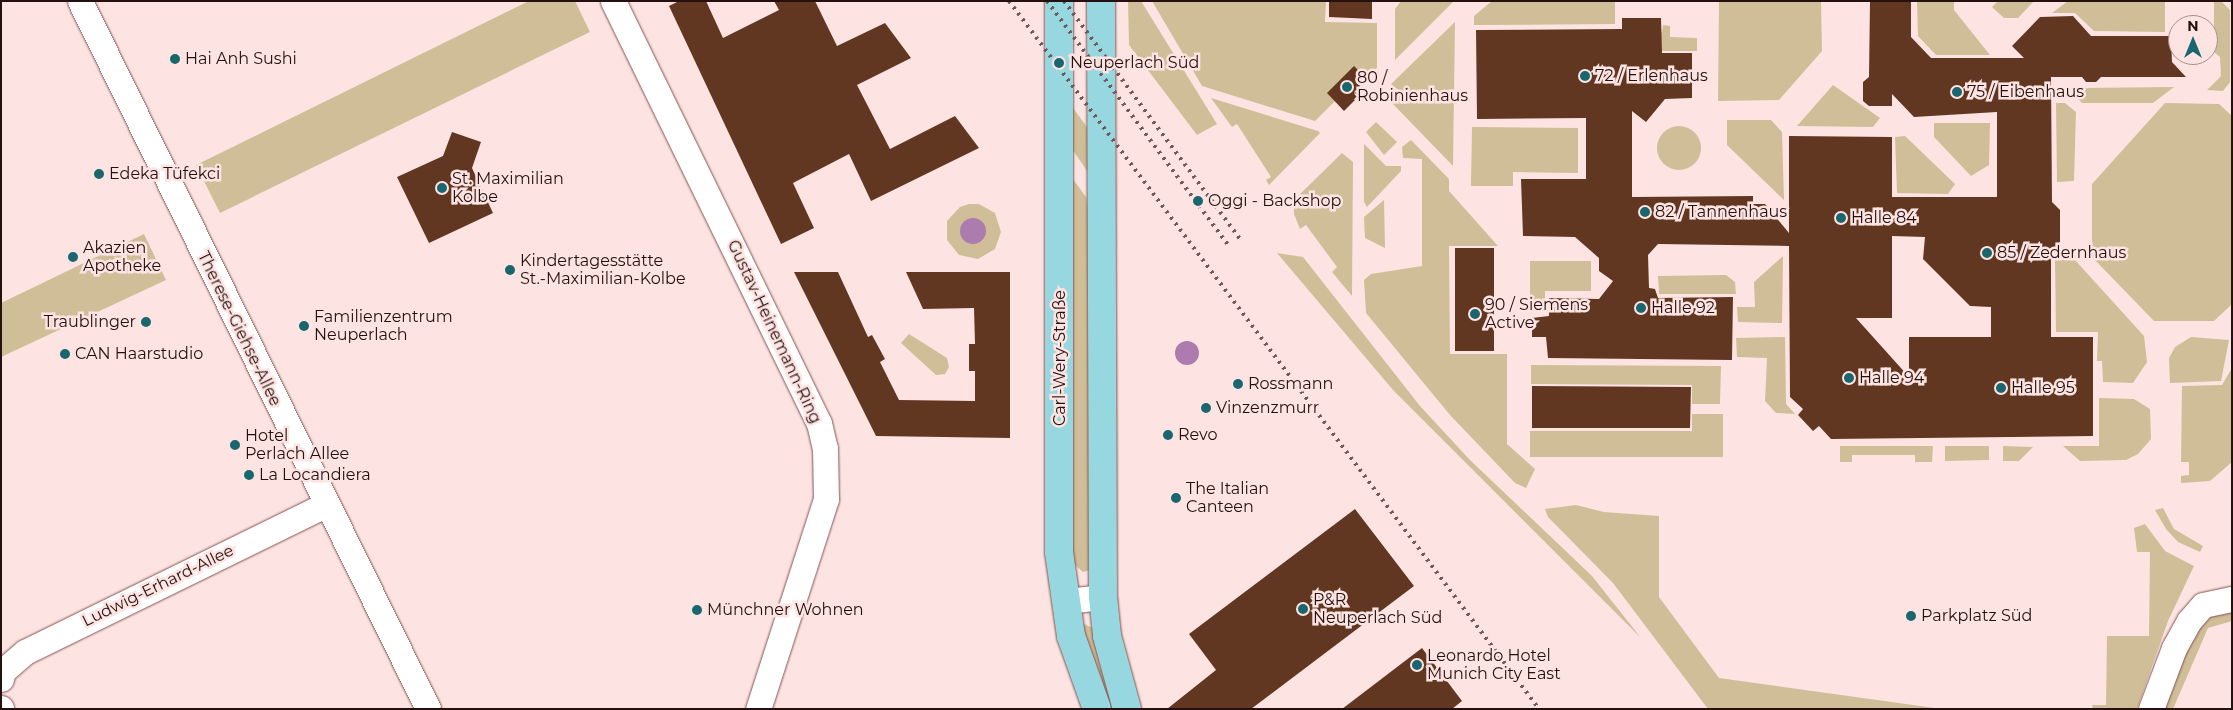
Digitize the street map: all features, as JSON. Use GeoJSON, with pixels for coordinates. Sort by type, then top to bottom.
{"type":"FeatureCollection","features":[{"type":"Feature","properties":{"kind":"main road","name":"Carl-Wery-Straße"},"geometry":{"type":"LineString","coordinates":[[1059,1],[1059,552],[1072,636],[1097,709]]}},
{"type":"Feature","properties":{"kind":"main road"},"geometry":{"type":"LineString","coordinates":[[1101,1],[1103,597],[1108,636],[1127,709]]}},
{"type":"Feature","properties":{"kind":"street","name":"Therese-Giehse-Allee"},"geometry":{"type":"LineString","coordinates":[[80,1],[325,505],[428,709]]}},
{"type":"Feature","properties":{"kind":"street","name":"Gustav-Heinemann-Ring"},"geometry":{"type":"LineString","coordinates":[[613,1],[811,407],[825,448],[826,499],[758,709]]}},
{"type":"Feature","properties":{"kind":"street","name":"Ludwig-Erhard-Allee"},"geometry":{"type":"LineString","coordinates":[[2,674],[25,652],[325,505]]}},
{"type":"Feature","properties":{"kind":"street"},"geometry":{"type":"LineString","coordinates":[[1065,600],[1103,597]]}},
{"type":"Feature","properties":{"kind":"street"},"geometry":{"type":"LineString","coordinates":[[2151,709],[2174,648],[2189,621],[2203,605],[2232,599]]}},
{"type":"Feature","properties":{"kind":"shaded area"},"geometry":{"type":"Polygon","coordinates":[[[529,1],[575,1],[590,32],[220,213],[196,165],[529,1]]]}},
{"type":"Feature","properties":{"kind":"shaded area"},"geometry":{"type":"Polygon","coordinates":[[[1128,1],[1141,1],[1217,124],[1197,135],[1129,45],[1128,1]]]}},
{"type":"Feature","properties":{"kind":"shaded area"},"geometry":{"type":"Polygon","coordinates":[[[1152,1],[1326,1],[1325,22],[1377,23],[1377,68],[1365,77],[1354,67],[1335,101],[1315,121],[1202,86],[1152,1]]]}},
{"type":"Feature","properties":{"kind":"shaded area"},"geometry":{"type":"Polygon","coordinates":[[[1401,1],[1454,1],[1395,60],[1395,9],[1401,1]]]}},
{"type":"Feature","properties":{"kind":"shaded area"},"geometry":{"type":"Polygon","coordinates":[[[1492,1],[1615,1],[1615,24],[1474,25],[1474,16],[1492,1]]]}},
{"type":"Feature","properties":{"kind":"shaded area"},"geometry":{"type":"Polygon","coordinates":[[[1719,1],[1821,1],[1822,51],[1779,100],[1718,101],[1719,1]]]}},
{"type":"Feature","properties":{"kind":"shaded area"},"geometry":{"type":"Polygon","coordinates":[[[1917,1],[1954,1],[1954,10],[1990,55],[1936,55],[1918,36],[1917,1]]]}},
{"type":"Feature","properties":{"kind":"shaded area"},"geometry":{"type":"Polygon","coordinates":[[[1998,1],[2034,1],[2018,18],[2004,18],[1992,7],[1998,1]]]}},
{"type":"Feature","properties":{"kind":"shaded area"},"geometry":{"type":"Polygon","coordinates":[[[2068,1],[2165,1],[2165,32],[2094,31],[2075,13],[2052,13],[2068,1]]]}},
{"type":"Feature","properties":{"kind":"shaded area"},"geometry":{"type":"Polygon","coordinates":[[[2214,1],[2221,1],[2230,10],[2230,82],[2223,91],[2207,90],[2221,76],[2220,57],[2218,55],[2218,15],[2214,15],[2214,1]]]}},
{"type":"Feature","properties":{"kind":"shaded area"},"geometry":{"type":"Polygon","coordinates":[[[1455,22],[1453,166],[1392,103],[1401,92],[1391,84],[1455,22]]]}},
{"type":"Feature","properties":{"kind":"shaded area"},"geometry":{"type":"Polygon","coordinates":[[[1663,25],[1670,26],[1670,37],[1697,38],[1697,51],[1657,51],[1656,32],[1662,32],[1663,25]]]}},
{"type":"Feature","properties":{"kind":"shaded area"},"geometry":{"type":"Polygon","coordinates":[[[1833,85],[1880,118],[1873,127],[1797,126],[1833,85]]]}},
{"type":"Feature","properties":{"kind":"shaded area"},"geometry":{"type":"Polygon","coordinates":[[[2174,87],[2153,103],[2082,103],[2074,94],[2081,88],[2174,87]]]}},
{"type":"Feature","properties":{"kind":"shaded area"},"geometry":{"type":"Polygon","coordinates":[[[1211,98],[1320,133],[1269,185],[1266,180],[1271,177],[1237,124],[1232,127],[1211,98]]]}},
{"type":"Feature","properties":{"kind":"shaded area"},"geometry":{"type":"Polygon","coordinates":[[[1068,101],[1097,141],[1092,178],[1072,149],[1068,101]]]}},
{"type":"Feature","properties":{"kind":"shaded area"},"geometry":{"type":"Polygon","coordinates":[[[2056,103],[2065,103],[2076,112],[2074,181],[2057,182],[2056,103]]]}},
{"type":"Feature","properties":{"kind":"shaded area"},"geometry":{"type":"Polygon","coordinates":[[[2165,103],[2219,104],[2232,116],[2231,305],[2214,321],[2154,321],[2092,257],[2092,184],[2165,103]]]}},
{"type":"Feature","properties":{"kind":"shaded area"},"geometry":{"type":"Polygon","coordinates":[[[1727,120],[1771,120],[1782,132],[1784,200],[1727,145],[1727,120]]]}},
{"type":"Feature","properties":{"kind":"shaded area"},"geometry":{"type":"Polygon","coordinates":[[[1376,122],[1397,142],[1384,155],[1366,132],[1376,122]]]}},
{"type":"Feature","properties":{"kind":"shaded area"},"geometry":{"type":"Polygon","coordinates":[[[1934,123],[1990,123],[1989,165],[1971,176],[1934,137],[1934,123]]]}},
{"type":"Feature","properties":{"kind":"shaded area"},"geometry":{"type":"Polygon","coordinates":[[[1679,126],[1691,130],[1697,136],[1701,148],[1697,160],[1691,166],[1679,170],[1667,166],[1661,160],[1657,148],[1661,136],[1667,130],[1679,126]]]}},
{"type":"Feature","properties":{"kind":"shaded area"},"geometry":{"type":"Polygon","coordinates":[[[1472,127],[1578,128],[1578,173],[1513,172],[1513,186],[1471,186],[1472,127]]]}},
{"type":"Feature","properties":{"kind":"shaded area"},"geometry":{"type":"Polygon","coordinates":[[[1905,136],[1955,184],[1948,194],[1897,193],[1895,137],[1905,136]]]}},
{"type":"Feature","properties":{"kind":"shaded area"},"geometry":{"type":"Polygon","coordinates":[[[1411,140],[1449,179],[1449,191],[1498,246],[1449,246],[1450,354],[1507,354],[1507,444],[1535,469],[1526,488],[1515,483],[1450,415],[1366,313],[1364,280],[1371,274],[1422,266],[1422,159],[1403,158],[1402,147],[1411,140]]]}},
{"type":"Feature","properties":{"kind":"shaded area"},"geometry":{"type":"Polygon","coordinates":[[[1364,144],[1386,166],[1401,166],[1401,171],[1367,207],[1364,202],[1364,144]]]}},
{"type":"Feature","properties":{"kind":"shaded area"},"geometry":{"type":"Polygon","coordinates":[[[1342,153],[1353,162],[1352,296],[1332,272],[1337,267],[1306,225],[1300,229],[1294,214],[1294,200],[1342,153]]]}},
{"type":"Feature","properties":{"kind":"shaded area"},"geometry":{"type":"Polygon","coordinates":[[[1070,175],[1086,197],[1088,211],[1091,570],[1083,572],[1073,563],[1070,175]]]}},
{"type":"Feature","properties":{"kind":"shaded area"},"geometry":{"type":"Polygon","coordinates":[[[1384,200],[1385,248],[1365,238],[1364,217],[1384,200]]]}},
{"type":"Feature","properties":{"kind":"shaded area"},"geometry":{"type":"Polygon","coordinates":[[[969,204],[979,204],[995,213],[1001,232],[995,249],[978,259],[959,255],[947,240],[947,221],[960,207],[969,204]],[[964,222],[960,232],[977,243],[982,241],[985,236],[964,222]]]}},
{"type":"Feature","properties":{"kind":"shaded area"},"geometry":{"type":"Polygon","coordinates":[[[973,218],[982,222],[986,231],[982,240],[973,244],[964,240],[960,231],[964,222],[973,218]]]}},
{"type":"Feature","properties":{"kind":"shaded area"},"geometry":{"type":"Polygon","coordinates":[[[144,234],[166,280],[1,357],[1,303],[144,234]]]}},
{"type":"Feature","properties":{"kind":"shaded area"},"geometry":{"type":"Polygon","coordinates":[[[1277,253],[1303,257],[1420,406],[1470,460],[1592,576],[1641,638],[1393,390],[1277,253]]]}},
{"type":"Feature","properties":{"kind":"shaded area"},"geometry":{"type":"Polygon","coordinates":[[[1783,256],[1782,323],[1738,322],[1737,307],[1755,307],[1754,282],[1783,256]]]}},
{"type":"Feature","properties":{"kind":"shaded area"},"geometry":{"type":"Polygon","coordinates":[[[2055,260],[2075,260],[2144,336],[2147,362],[2133,383],[2103,382],[2102,361],[2097,361],[2098,332],[2056,332],[2055,260]]]}},
{"type":"Feature","properties":{"kind":"shaded area"},"geometry":{"type":"Polygon","coordinates":[[[1530,261],[1591,261],[1591,291],[1545,291],[1545,310],[1530,310],[1530,261]]]}},
{"type":"Feature","properties":{"kind":"shaded area"},"geometry":{"type":"Polygon","coordinates":[[[1726,275],[1735,282],[1736,294],[1659,294],[1658,276],[1726,275]]]}},
{"type":"Feature","properties":{"kind":"shaded area"},"geometry":{"type":"Polygon","coordinates":[[[909,334],[947,358],[949,367],[945,374],[936,375],[901,343],[909,334]]]}},
{"type":"Feature","properties":{"kind":"shaded area"},"geometry":{"type":"Polygon","coordinates":[[[1785,337],[1786,404],[1795,414],[1776,413],[1765,401],[1767,358],[1737,357],[1736,338],[1785,337]]]}},
{"type":"Feature","properties":{"kind":"shaded area"},"geometry":{"type":"Polygon","coordinates":[[[2191,337],[2229,340],[2221,381],[2170,383],[2169,358],[2175,347],[2191,337]]]}},
{"type":"Feature","properties":{"kind":"shaded area"},"geometry":{"type":"Polygon","coordinates":[[[1187,341],[1192,342],[1198,348],[1198,358],[1192,364],[1187,365],[1182,364],[1176,358],[1175,353],[1176,348],[1182,342],[1187,341]]]}},
{"type":"Feature","properties":{"kind":"shaded area"},"geometry":{"type":"Polygon","coordinates":[[[1531,365],[1721,366],[1720,404],[1692,404],[1692,385],[1531,384],[1531,365]]]}},
{"type":"Feature","properties":{"kind":"shaded area"},"geometry":{"type":"Polygon","coordinates":[[[2232,368],[2232,462],[2210,481],[2181,483],[2181,476],[2189,475],[2189,462],[2181,462],[2182,386],[2222,385],[2232,368]]]}},
{"type":"Feature","properties":{"kind":"shaded area"},"geometry":{"type":"Polygon","coordinates":[[[2099,398],[2134,399],[2150,409],[2151,439],[2138,454],[2126,460],[2080,461],[2063,446],[2099,446],[2099,398]]]}},
{"type":"Feature","properties":{"kind":"shaded area"},"geometry":{"type":"Polygon","coordinates":[[[1692,414],[1723,414],[1723,457],[1530,457],[1530,431],[1692,431],[1692,414]]]}},
{"type":"Feature","properties":{"kind":"shaded area"},"geometry":{"type":"Polygon","coordinates":[[[1840,446],[1933,446],[1932,462],[1915,462],[1915,455],[1852,455],[1852,462],[1840,462],[1840,446]]]}},
{"type":"Feature","properties":{"kind":"shaded area"},"geometry":{"type":"Polygon","coordinates":[[[1945,446],[1989,446],[1989,460],[1945,461],[1945,446]]]}},
{"type":"Feature","properties":{"kind":"shaded area"},"geometry":{"type":"Polygon","coordinates":[[[2003,446],[2033,447],[2019,461],[2003,461],[2003,446]]]}},
{"type":"Feature","properties":{"kind":"shaded area"},"geometry":{"type":"Polygon","coordinates":[[[1576,505],[1604,512],[1659,516],[1659,597],[1719,678],[1942,709],[1708,709],[1613,583],[1548,517],[1545,509],[1576,505]]]}},
{"type":"Feature","properties":{"kind":"shaded area"},"geometry":{"type":"Polygon","coordinates":[[[2163,508],[2174,529],[2203,546],[2200,552],[2178,542],[2166,529],[2155,510],[2163,508]]]}},
{"type":"Feature","properties":{"kind":"shaded area"},"geometry":{"type":"Polygon","coordinates":[[[2145,524],[2165,551],[2194,566],[2168,621],[2137,709],[2093,709],[2092,705],[2106,705],[2107,636],[2149,636],[2150,552],[2137,552],[2134,528],[2145,524]]]}},
{"type":"Feature","properties":{"kind":"shaded area"},"geometry":{"type":"Polygon","coordinates":[[[2232,610],[2232,621],[2208,628],[2173,709],[2160,709],[2187,638],[2210,616],[2232,610]]]}},
{"type":"Feature","properties":{"kind":"shaded area"},"geometry":{"type":"Polygon","coordinates":[[[1084,624],[1093,628],[1112,709],[1103,709],[1081,625],[1084,624]]]}},
{"type":"Feature","properties":{"kind":"building"},"geometry":{"type":"Polygon","coordinates":[[[679,1],[706,1],[723,38],[779,10],[774,1],[815,1],[837,46],[885,23],[911,58],[857,85],[890,149],[955,116],[979,148],[871,201],[849,154],[793,183],[814,228],[781,244],[669,6],[679,1]]]}},
{"type":"Feature","properties":{"kind":"building"},"geometry":{"type":"Polygon","coordinates":[[[1329,1],[1372,1],[1372,19],[1329,17],[1329,1]]]}},
{"type":"Feature","properties":{"kind":"building"},"geometry":{"type":"Polygon","coordinates":[[[1870,1],[1911,1],[1911,37],[1931,58],[2024,58],[2012,46],[2040,17],[2073,16],[2091,36],[2168,36],[2168,65],[2175,65],[2186,77],[2101,77],[2096,82],[2086,82],[2082,77],[2051,77],[2052,202],[2060,210],[2060,242],[2051,252],[2051,337],[2093,337],[2093,436],[1831,439],[1819,426],[1813,431],[1798,415],[1803,409],[1790,397],[1789,246],[1658,244],[1648,255],[1649,288],[1655,289],[1658,298],[1733,297],[1732,360],[1548,358],[1546,337],[1532,337],[1532,318],[1549,316],[1549,298],[1599,299],[1613,281],[1599,271],[1599,258],[1575,237],[1523,236],[1521,179],[1586,179],[1586,118],[1477,119],[1476,30],[1622,29],[1622,18],[1661,18],[1662,53],[1692,53],[1692,98],[1665,99],[1646,122],[1632,111],[1632,197],[1753,196],[1753,204],[1765,204],[1789,233],[1789,136],[1892,137],[1892,197],[1997,197],[1997,112],[1914,117],[1892,94],[1892,106],[1869,106],[1863,101],[1863,82],[1869,77],[1870,1]],[[1892,236],[1892,318],[1856,318],[1909,377],[1909,337],[1991,337],[1991,307],[1970,306],[1923,259],[1925,237],[1892,236]]]}},
{"type":"Feature","properties":{"kind":"building","name":"80 / Robinienhaus"},"geometry":{"type":"Polygon","coordinates":[[[1354,66],[1365,77],[1358,84],[1365,90],[1344,111],[1327,93],[1354,66]]]}},
{"type":"Feature","properties":{"kind":"building","name":"St. Maximilian Kolbe"},"geometry":{"type":"Polygon","coordinates":[[[452,132],[481,142],[472,168],[493,213],[429,243],[397,177],[443,156],[452,132]]]}},
{"type":"Feature","properties":{"kind":"building","name":"90 / Siemens Active"},"geometry":{"type":"Polygon","coordinates":[[[1455,248],[1494,248],[1494,351],[1455,351],[1455,248]]]}},
{"type":"Feature","properties":{"kind":"building"},"geometry":{"type":"Polygon","coordinates":[[[794,272],[838,272],[868,337],[872,335],[885,359],[880,362],[899,400],[975,401],[975,371],[969,371],[969,344],[975,344],[974,308],[923,309],[906,272],[1010,272],[1010,438],[876,436],[794,272]]]}},
{"type":"Feature","properties":{"kind":"building"},"geometry":{"type":"Polygon","coordinates":[[[1532,386],[1691,387],[1690,428],[1532,428],[1532,386]]]}},
{"type":"Feature","properties":{"kind":"building","name":"P&R Neuperlach Süd"},"geometry":{"type":"Polygon","coordinates":[[[1355,509],[1414,586],[1251,709],[1167,709],[1216,670],[1189,634],[1355,509]]]}},
{"type":"Feature","properties":{"kind":"building","name":"Leonardo Hotel Munich City East"},"geometry":{"type":"Polygon","coordinates":[[[1422,648],[1462,701],[1452,709],[1342,709],[1422,648]]]}},
{"type":"Feature","properties":{"kind":"railway"},"geometry":{"type":"LineString","coordinates":[[1009,1],[1539,709]]}},
{"type":"Feature","properties":{"kind":"railway"},"geometry":{"type":"LineString","coordinates":[[1047,1],[1230,247]]}},
{"type":"Feature","properties":{"kind":"railway"},"geometry":{"type":"LineString","coordinates":[[1064,1],[1240,239]]}},
{"type":"Feature","properties":{"kind":"place","name":"Hai Anh Sushi"},"geometry":{"type":"Point","coordinates":[175,59]}},
{"type":"Feature","properties":{"kind":"place","name":"Neuperlach Süd"},"geometry":{"type":"Point","coordinates":[1059,63]}},
{"type":"Feature","properties":{"kind":"place","name":"72 / Erlenhaus"},"geometry":{"type":"Point","coordinates":[1585,76]}},
{"type":"Feature","properties":{"kind":"place","name":"80 / Robinienhaus"},"geometry":{"type":"Point","coordinates":[1347,87]}},
{"type":"Feature","properties":{"kind":"place","name":"75 / Eibenhaus"},"geometry":{"type":"Point","coordinates":[1957,92]}},
{"type":"Feature","properties":{"kind":"place","name":"Edeka Tüfekci"},"geometry":{"type":"Point","coordinates":[99,174]}},
{"type":"Feature","properties":{"kind":"place","name":"St. Maximilian Kolbe"},"geometry":{"type":"Point","coordinates":[442,188]}},
{"type":"Feature","properties":{"kind":"place","name":"Oggi - Backshop"},"geometry":{"type":"Point","coordinates":[1198,201]}},
{"type":"Feature","properties":{"kind":"place","name":"82 / Tannenhaus"},"geometry":{"type":"Point","coordinates":[1645,212]}},
{"type":"Feature","properties":{"kind":"place","name":"Halle 84"},"geometry":{"type":"Point","coordinates":[1841,218]}},
{"type":"Feature","properties":{"kind":"place","name":"85 / Zedernhaus"},"geometry":{"type":"Point","coordinates":[1987,253]}},
{"type":"Feature","properties":{"kind":"place","name":"Akazien Apotheke"},"geometry":{"type":"Point","coordinates":[73,257]}},
{"type":"Feature","properties":{"kind":"place","name":"Kindertagesstätte St.-Maximilian-Kolbe"},"geometry":{"type":"Point","coordinates":[510,270]}},
{"type":"Feature","properties":{"kind":"place","name":"Halle 92"},"geometry":{"type":"Point","coordinates":[1641,308]}},
{"type":"Feature","properties":{"kind":"place","name":"90 / Siemens Active"},"geometry":{"type":"Point","coordinates":[1475,314]}},
{"type":"Feature","properties":{"kind":"place","name":"Traublinger"},"geometry":{"type":"Point","coordinates":[146,322]}},
{"type":"Feature","properties":{"kind":"place","name":"Familienzentrum Neuperlach"},"geometry":{"type":"Point","coordinates":[304,326]}},
{"type":"Feature","properties":{"kind":"place","name":"CAN Haarstudio"},"geometry":{"type":"Point","coordinates":[65,354]}},
{"type":"Feature","properties":{"kind":"place","name":"Halle 94"},"geometry":{"type":"Point","coordinates":[1849,378]}},
{"type":"Feature","properties":{"kind":"place","name":"Rossmann"},"geometry":{"type":"Point","coordinates":[1238,384]}},
{"type":"Feature","properties":{"kind":"place","name":"Halle 95"},"geometry":{"type":"Point","coordinates":[2001,388]}},
{"type":"Feature","properties":{"kind":"place","name":"Vinzenzmurr"},"geometry":{"type":"Point","coordinates":[1206,408]}},
{"type":"Feature","properties":{"kind":"place","name":"Revo"},"geometry":{"type":"Point","coordinates":[1168,435]}},
{"type":"Feature","properties":{"kind":"place","name":"Hotel Perlach Allee"},"geometry":{"type":"Point","coordinates":[235,445]}},
{"type":"Feature","properties":{"kind":"place","name":"La Locandiera"},"geometry":{"type":"Point","coordinates":[249,475]}},
{"type":"Feature","properties":{"kind":"place","name":"The Italian Canteen"},"geometry":{"type":"Point","coordinates":[1176,498]}},
{"type":"Feature","properties":{"kind":"place","name":"P&R Neuperlach Süd"},"geometry":{"type":"Point","coordinates":[1303,609]}},
{"type":"Feature","properties":{"kind":"place","name":"Münchner Wohnen"},"geometry":{"type":"Point","coordinates":[697,610]}},
{"type":"Feature","properties":{"kind":"place","name":"Parkplatz Süd"},"geometry":{"type":"Point","coordinates":[1911,616]}},
{"type":"Feature","properties":{"kind":"place","name":"Leonardo Hotel Munich City East"},"geometry":{"type":"Point","coordinates":[1417,665]}}]}
